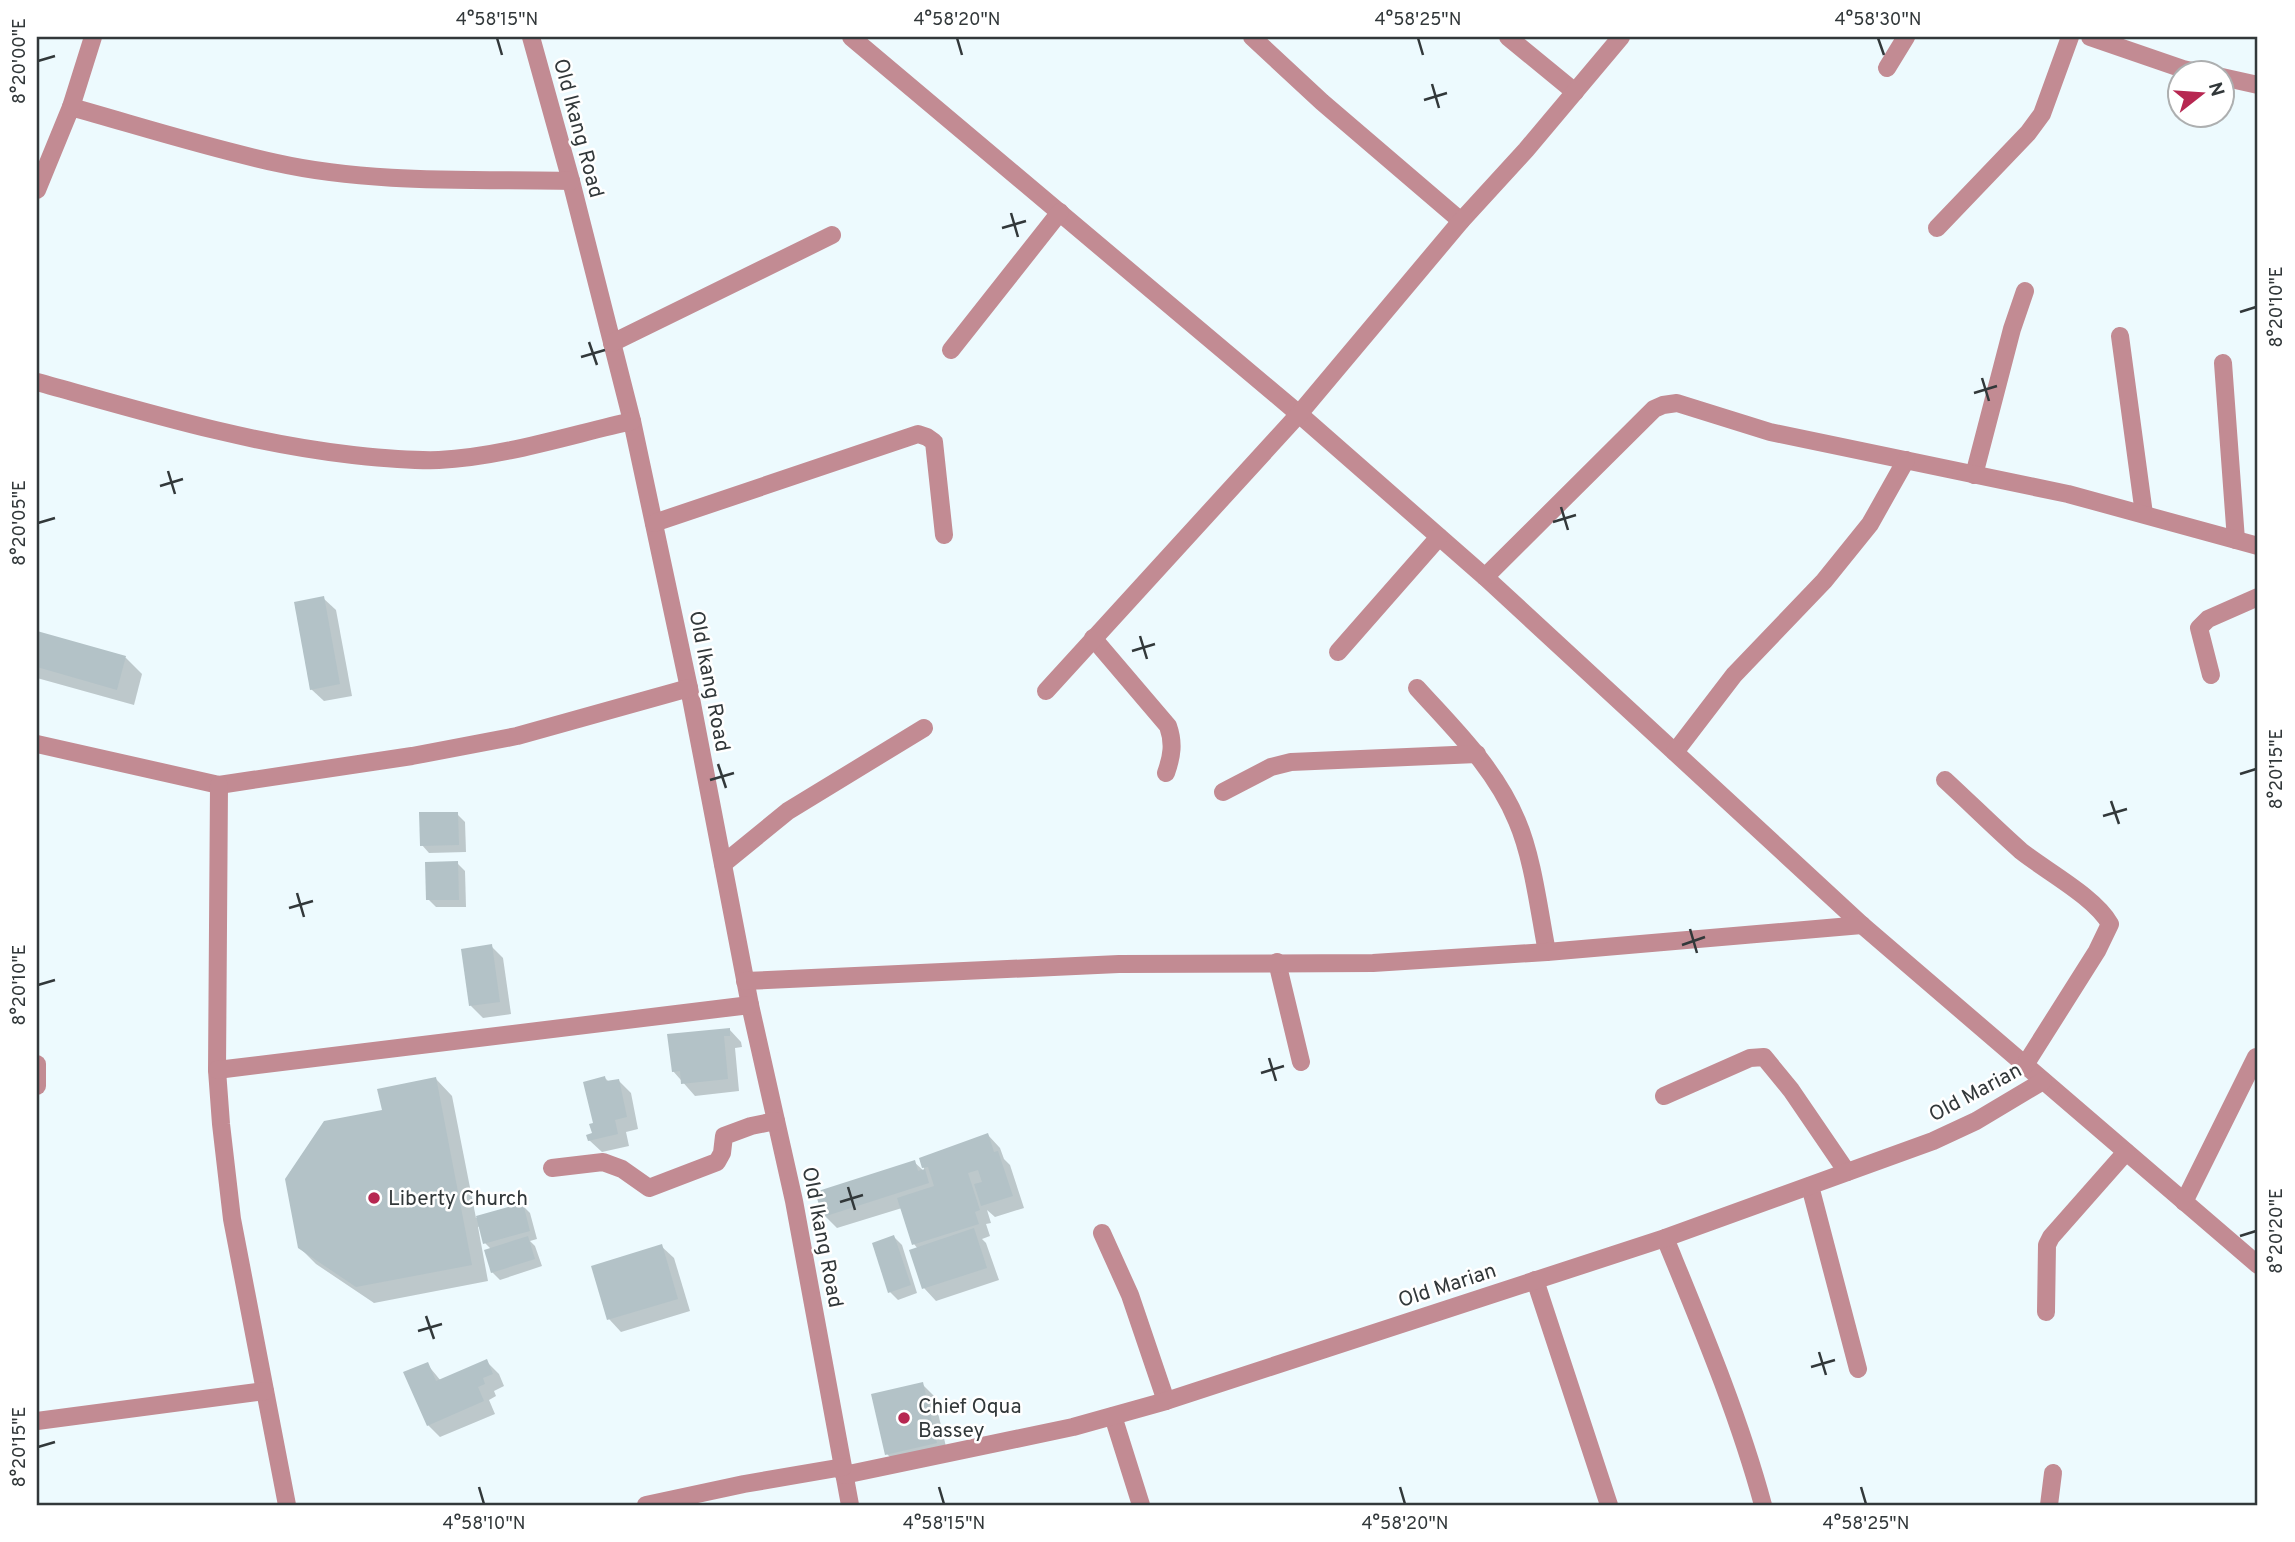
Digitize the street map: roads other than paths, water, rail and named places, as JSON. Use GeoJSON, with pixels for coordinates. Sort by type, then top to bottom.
{"type":"FeatureCollection","features":[{"type":"Feature","properties":{"kind":"street"},"geometry":{"type":"LineString","coordinates":[[37,190],[71,107],[93,37]]}},
{"type":"Feature","properties":{"kind":"street","name":"Old Ikang Road"},"geometry":{"type":"LineString","coordinates":[[531,37],[632,421],[689,688],[745,981],[794,1201],[850,1505]]}},
{"type":"Feature","properties":{"kind":"street"},"geometry":{"type":"LineString","coordinates":[[851,37],[1299,414],[1485,577],[1862,925],[2258,1265]]}},
{"type":"Feature","properties":{"kind":"street"},"geometry":{"type":"LineString","coordinates":[[1252,37],[1322,102],[1461,220]]}},
{"type":"Feature","properties":{"kind":"street"},"geometry":{"type":"LineString","coordinates":[[1508,37],[1574,92]]}},
{"type":"Feature","properties":{"kind":"street"},"geometry":{"type":"LineString","coordinates":[[1046,691],[1299,414],[1461,220],[1526,150],[1621,37]]}},
{"type":"Feature","properties":{"kind":"street"},"geometry":{"type":"LineString","coordinates":[[1888,68],[1906,37]]}},
{"type":"Feature","properties":{"kind":"street"},"geometry":{"type":"LineString","coordinates":[[1937,228],[2042,114],[2070,37]]}},
{"type":"Feature","properties":{"kind":"street"},"geometry":{"type":"LineString","coordinates":[[2090,37],[2166,63]]}},
{"type":"Feature","properties":{"kind":"street"},"geometry":{"type":"LineString","coordinates":[[2236,80],[2258,85]]}},
{"type":"Feature","properties":{"kind":"street"},"geometry":{"type":"LineString","coordinates":[[71,107],[278,163],[315,169],[419,178],[571,181]]}},
{"type":"Feature","properties":{"kind":"street"},"geometry":{"type":"LineString","coordinates":[[951,350],[1060,212]]}},
{"type":"Feature","properties":{"kind":"street"},"geometry":{"type":"LineString","coordinates":[[612,343],[832,235]]}},
{"type":"Feature","properties":{"kind":"street"},"geometry":{"type":"LineString","coordinates":[[1974,475],[2012,329],[2025,291]]}},
{"type":"Feature","properties":{"kind":"street"},"geometry":{"type":"LineString","coordinates":[[2120,336],[2144,514]]}},
{"type":"Feature","properties":{"kind":"street"},"geometry":{"type":"LineString","coordinates":[[2223,363],[2236,540]]}},
{"type":"Feature","properties":{"kind":"street"},"geometry":{"type":"LineString","coordinates":[[37,382],[231,435],[288,447],[390,459],[439,460],[491,453],[632,421]]}},
{"type":"Feature","properties":{"kind":"street"},"geometry":{"type":"LineString","coordinates":[[1485,577],[1654,409],[1663,404],[1677,403],[1770,432],[2068,494],[2258,545]]}},
{"type":"Feature","properties":{"kind":"street"},"geometry":{"type":"LineString","coordinates":[[654,523],[918,434],[934,442],[944,535]]}},
{"type":"Feature","properties":{"kind":"street"},"geometry":{"type":"LineString","coordinates":[[1675,752],[1734,674],[1824,581],[1870,524],[1906,460]]}},
{"type":"Feature","properties":{"kind":"street"},"geometry":{"type":"LineString","coordinates":[[1338,652],[1439,537]]}},
{"type":"Feature","properties":{"kind":"street"},"geometry":{"type":"LineString","coordinates":[[2211,675],[2199,628],[2208,619],[2258,597]]}},
{"type":"Feature","properties":{"kind":"street"},"geometry":{"type":"LineString","coordinates":[[1093,638],[1168,726],[1173,738],[1172,757],[1166,772]]}},
{"type":"Feature","properties":{"kind":"street"},"geometry":{"type":"LineString","coordinates":[[37,744],[219,785],[412,756],[517,736],[689,688]]}},
{"type":"Feature","properties":{"kind":"street"},"geometry":{"type":"LineString","coordinates":[[1417,688],[1477,754],[1508,802],[1518,823],[1547,952]]}},
{"type":"Feature","properties":{"kind":"street"},"geometry":{"type":"LineString","coordinates":[[723,864],[788,811],[924,728]]}},
{"type":"Feature","properties":{"kind":"street"},"geometry":{"type":"LineString","coordinates":[[1223,792],[1271,767],[1292,762],[1477,754]]}},
{"type":"Feature","properties":{"kind":"street"},"geometry":{"type":"LineString","coordinates":[[1945,780],[2023,852],[2088,901],[2110,924],[2097,951],[2025,1065]]}},
{"type":"Feature","properties":{"kind":"street"},"geometry":{"type":"LineString","coordinates":[[219,785],[217,1070],[221,1124],[232,1219],[287,1505]]}},
{"type":"Feature","properties":{"kind":"street"},"geometry":{"type":"LineString","coordinates":[[745,981],[1119,964],[1373,963],[1547,952],[1862,925]]}},
{"type":"Feature","properties":{"kind":"street"},"geometry":{"type":"LineString","coordinates":[[1277,962],[1301,1062]]}},
{"type":"Feature","properties":{"kind":"street"},"geometry":{"type":"LineString","coordinates":[[217,1070],[750,1005]]}},
{"type":"Feature","properties":{"kind":"street"},"geometry":{"type":"LineString","coordinates":[[1664,1096],[1750,1058],[1764,1057],[1791,1090],[1847,1172]]}},
{"type":"Feature","properties":{"kind":"street"},"geometry":{"type":"LineString","coordinates":[[2184,1202],[2256,1057]]}},
{"type":"Feature","properties":{"kind":"street"},"geometry":{"type":"LineString","coordinates":[[37,1064],[37,1086]]}},
{"type":"Feature","properties":{"kind":"street","name":"Old Marian"},"geometry":{"type":"LineString","coordinates":[[646,1505],[744,1484],[843,1471],[1073,1427],[1166,1401],[1665,1238],[1933,1141],[1976,1121],[2043,1080]]}},
{"type":"Feature","properties":{"kind":"street"},"geometry":{"type":"LineString","coordinates":[[552,1168],[603,1162],[622,1169],[649,1188],[718,1162],[724,1136],[751,1126],[776,1121]]}},
{"type":"Feature","properties":{"kind":"street"},"geometry":{"type":"LineString","coordinates":[[2046,1312],[2047,1245],[2051,1237],[2126,1152]]}},
{"type":"Feature","properties":{"kind":"street"},"geometry":{"type":"LineString","coordinates":[[1810,1186],[1858,1369]]}},
{"type":"Feature","properties":{"kind":"street"},"geometry":{"type":"LineString","coordinates":[[1102,1233],[1130,1294],[1166,1401]]}},
{"type":"Feature","properties":{"kind":"street"},"geometry":{"type":"LineString","coordinates":[[1665,1238],[1726,1390],[1748,1450],[1763,1505]]}},
{"type":"Feature","properties":{"kind":"street"},"geometry":{"type":"LineString","coordinates":[[1535,1280],[1609,1505]]}},
{"type":"Feature","properties":{"kind":"street"},"geometry":{"type":"LineString","coordinates":[[37,1421],[265,1391]]}},
{"type":"Feature","properties":{"kind":"street"},"geometry":{"type":"LineString","coordinates":[[1113,1416],[1141,1505]]}},
{"type":"Feature","properties":{"kind":"street"},"geometry":{"type":"LineString","coordinates":[[2049,1505],[2053,1473]]}},
{"type":"Feature","properties":{"kind":"place","name":"Liberty Church"},"geometry":{"type":"Point","coordinates":[374,1198]}},
{"type":"Feature","properties":{"kind":"place","name":"Chief Oqua Bassey"},"geometry":{"type":"Point","coordinates":[904,1418]}}]}
